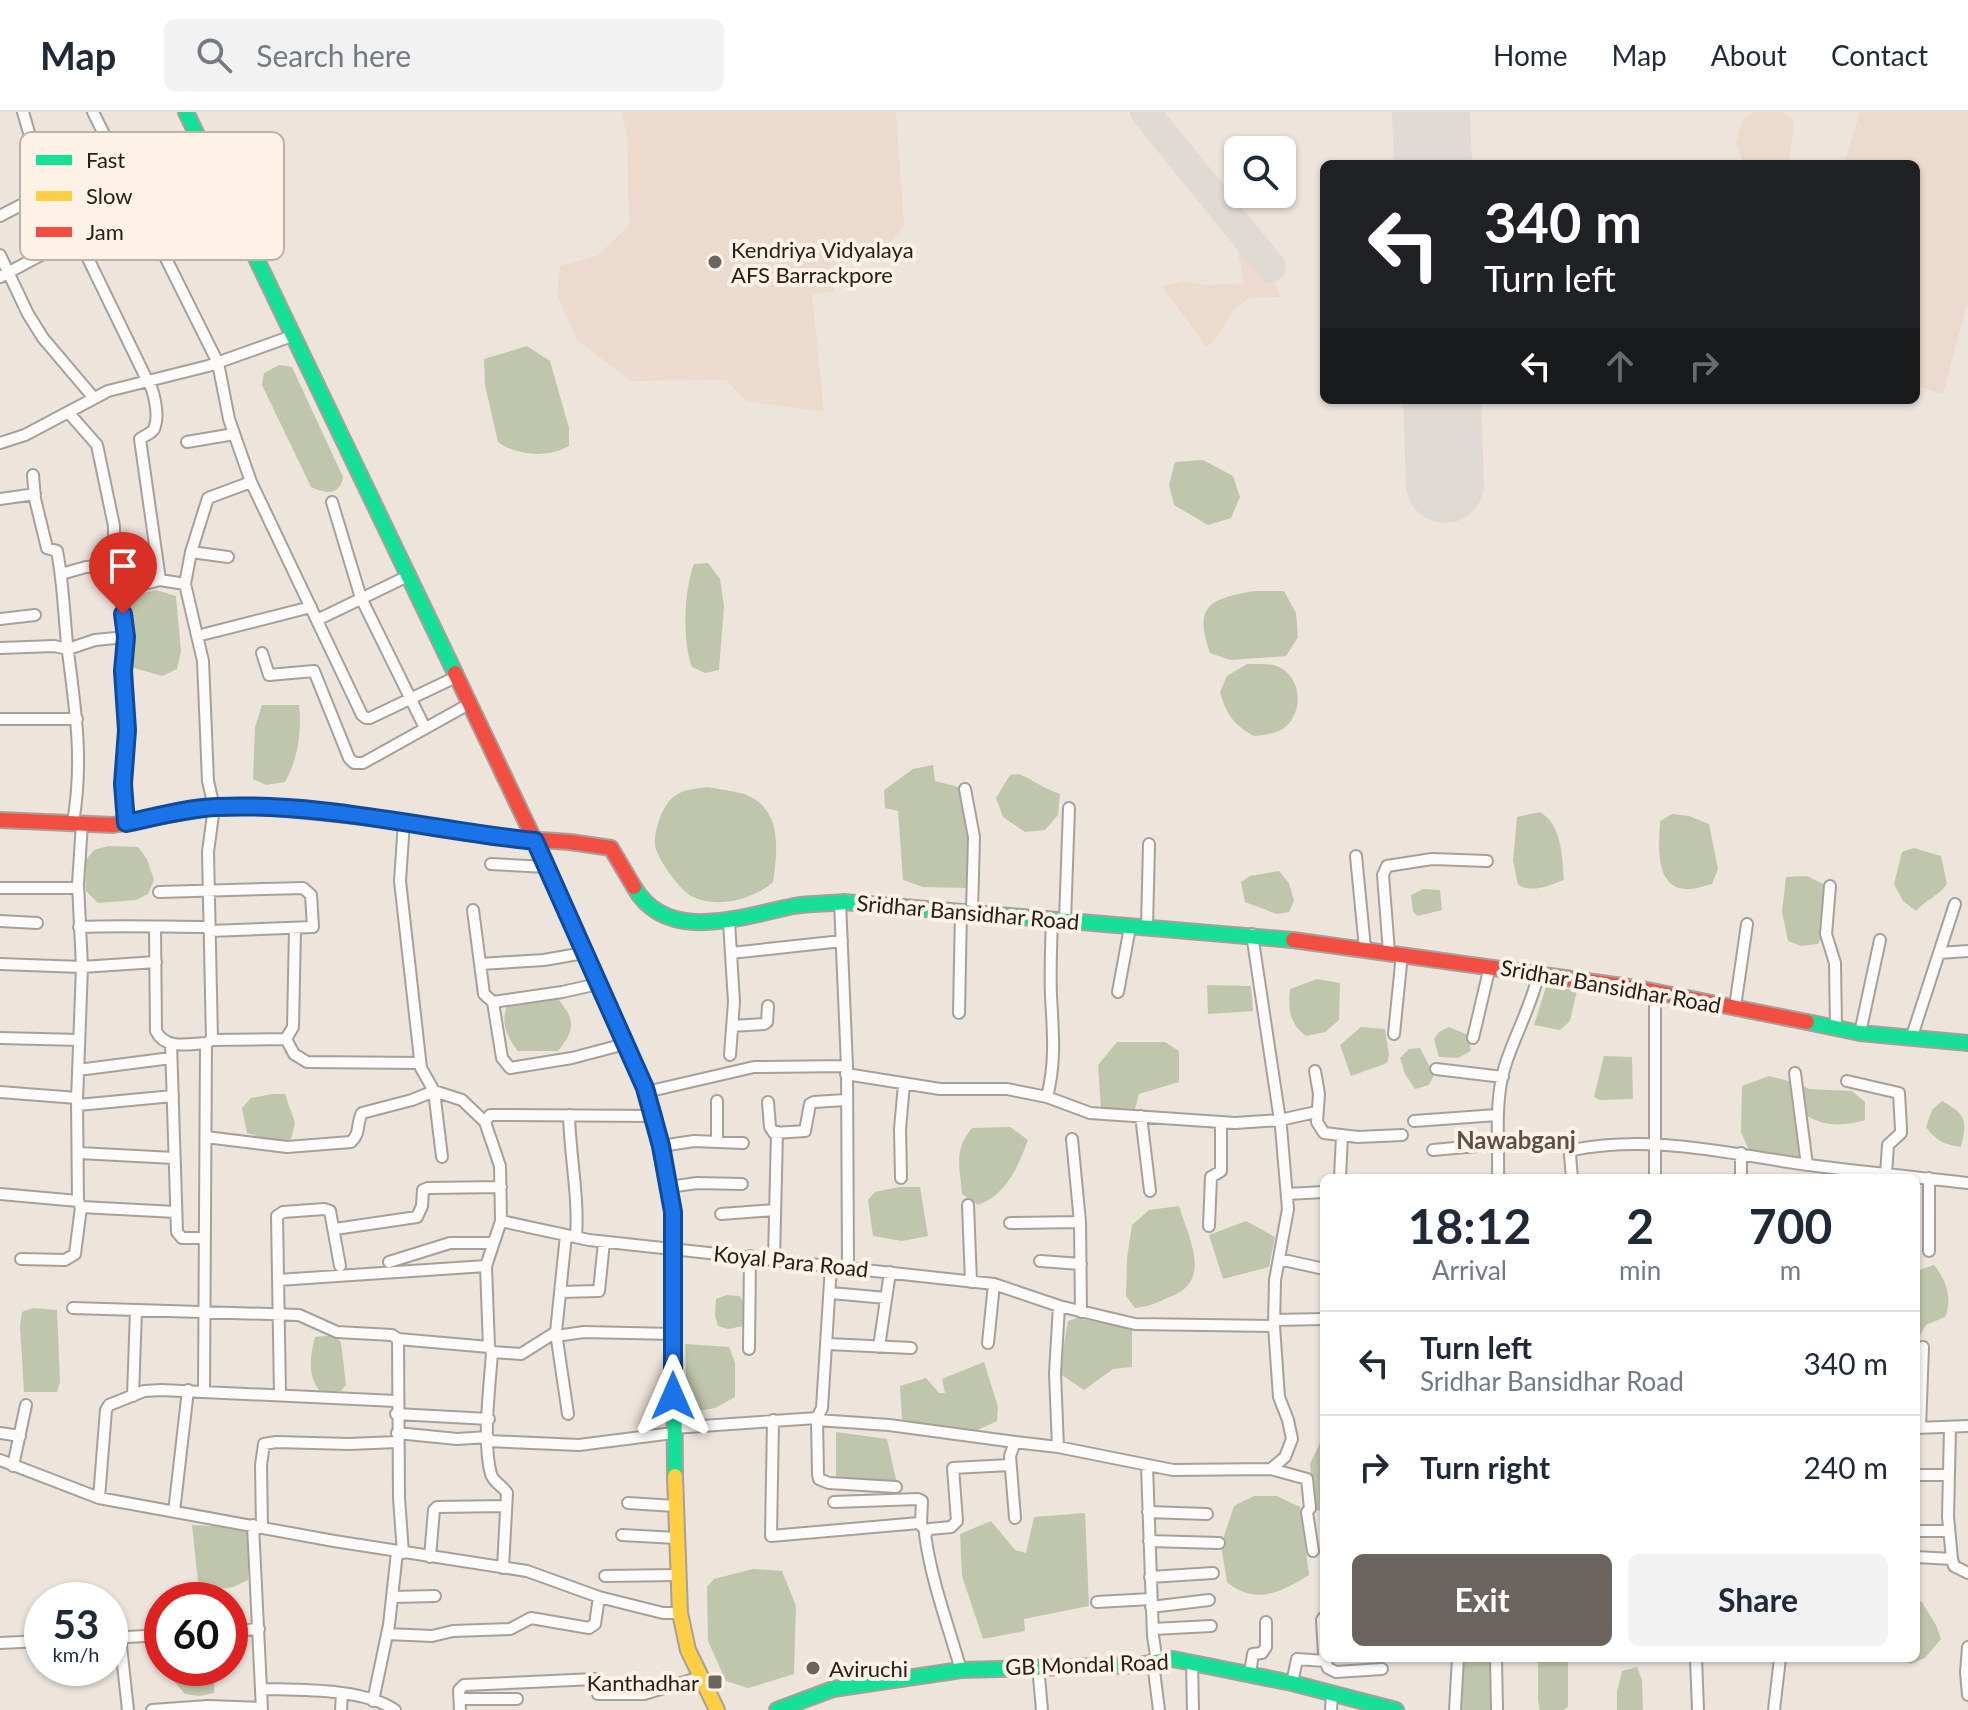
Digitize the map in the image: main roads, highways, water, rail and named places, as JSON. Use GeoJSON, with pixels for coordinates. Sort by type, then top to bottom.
{"type":"FeatureCollection","features":[{"type":"Feature","properties":{"kind":"place","name":"Kendriya Vidyalaya AFS Barrackpore"},"geometry":{"type":"Point","coordinates":[715,262]}},
{"type":"Feature","properties":{"kind":"place","name":"Aviruchi"},"geometry":{"type":"Point","coordinates":[813,1668]}},
{"type":"Feature","properties":{"kind":"place","name":"Kanthadhar"},"geometry":{"type":"Point","coordinates":[715,1682]}},
{"type":"Feature","properties":{"kind":"district","name":"Nawabganj"},"geometry":{"type":"Point","coordinates":[1516,1139]}}]}
